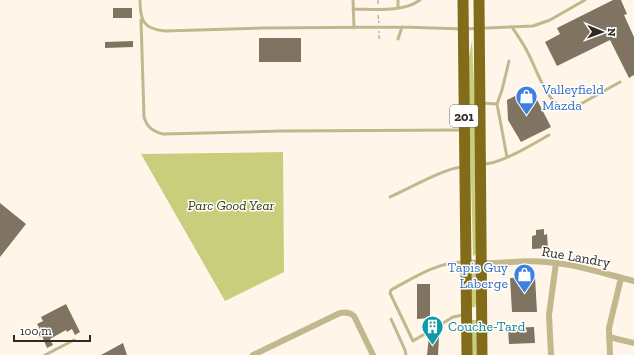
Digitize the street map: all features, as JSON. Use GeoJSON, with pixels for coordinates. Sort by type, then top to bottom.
{"type":"FeatureCollection","features":[{"type":"Feature","properties":{"kind":"highway","name":"201"},"geometry":{"type":"LineString","coordinates":[[463,0],[467,355]]}},
{"type":"Feature","properties":{"kind":"highway","name":"201"},"geometry":{"type":"LineString","coordinates":[[479,0],[482,355]]}},
{"type":"Feature","properties":{"kind":"street","name":"Rue Landry"},"geometry":{"type":"LineString","coordinates":[[466,262],[482,264],[533,261],[556,263],[634,281]]}},
{"type":"Feature","properties":{"kind":"street"},"geometry":{"type":"LineString","coordinates":[[551,355],[549,315],[556,263]]}},
{"type":"Feature","properties":{"kind":"street"},"geometry":{"type":"LineString","coordinates":[[610,355],[609,337],[611,317],[620,278]]}},
{"type":"Feature","properties":{"kind":"street"},"geometry":{"type":"LineString","coordinates":[[253,355],[340,313],[346,312],[351,313],[354,316],[373,355]]}},
{"type":"Feature","properties":{"kind":"street"},"geometry":{"type":"LineString","coordinates":[[609,337],[634,343]]}},
{"type":"Feature","properties":{"kind":"lane"},"geometry":{"type":"LineString","coordinates":[[140,0],[144,117],[147,124],[156,132],[163,134],[281,131],[464,130]]}},
{"type":"Feature","properties":{"kind":"lane"},"geometry":{"type":"LineString","coordinates":[[353,0],[354,28]]}},
{"type":"Feature","properties":{"kind":"lane"},"geometry":{"type":"LineString","coordinates":[[398,0],[398,8]]}},
{"type":"Feature","properties":{"kind":"lane"},"geometry":{"type":"LineString","coordinates":[[353,9],[398,8],[412,5],[420,0]]}},
{"type":"Feature","properties":{"kind":"lane"},"geometry":{"type":"LineString","coordinates":[[141,17],[148,27],[155,30],[165,31],[262,28],[479,29],[533,26],[550,20],[585,0]]}},
{"type":"Feature","properties":{"kind":"lane"},"geometry":{"type":"LineString","coordinates":[[512,27],[528,52],[548,92],[559,106],[564,108],[577,106],[620,82]]}},
{"type":"Feature","properties":{"kind":"lane"},"geometry":{"type":"LineString","coordinates":[[398,38],[402,28]]}},
{"type":"Feature","properties":{"kind":"lane"},"geometry":{"type":"LineString","coordinates":[[507,157],[497,104],[509,61]]}},
{"type":"Feature","properties":{"kind":"lane"},"geometry":{"type":"LineString","coordinates":[[480,103],[497,104]]}},
{"type":"Feature","properties":{"kind":"lane"},"geometry":{"type":"LineString","coordinates":[[481,164],[490,164],[507,157],[549,135]]}},
{"type":"Feature","properties":{"kind":"lane"},"geometry":{"type":"LineString","coordinates":[[390,197],[452,168],[465,167]]}},
{"type":"Feature","properties":{"kind":"lane"},"geometry":{"type":"LineString","coordinates":[[466,262],[444,264],[434,267],[391,290],[390,293],[413,341],[453,317],[460,317],[466,314],[482,314]]}},
{"type":"Feature","properties":{"kind":"lane"},"geometry":{"type":"LineString","coordinates":[[391,319],[406,355]]}},
{"type":"Feature","properties":{"kind":"lane"},"geometry":{"type":"LineString","coordinates":[[45,355],[74,340]]}},
{"type":"Feature","properties":{"kind":"path"},"geometry":{"type":"LineString","coordinates":[[378,0],[379,39]]}},
{"type":"Feature","properties":{"kind":"green space"},"geometry":{"type":"Polygon","coordinates":[[[472,40],[475,104],[477,252],[473,256],[468,62],[472,40]]]}},
{"type":"Feature","properties":{"kind":"green space","name":"Parc Good Year"},"geometry":{"type":"Polygon","coordinates":[[[283,152],[284,272],[225,301],[141,154],[283,152]]]}},
{"type":"Feature","properties":{"kind":"green space"},"geometry":{"type":"Polygon","coordinates":[[[473,270],[476,273],[475,308],[471,306],[471,272],[473,270]]]}},
{"type":"Feature","properties":{"kind":"green space"},"geometry":{"type":"Polygon","coordinates":[[[471,320],[476,320],[476,355],[471,355],[471,320]]]}},
{"type":"Feature","properties":{"kind":"building"},"geometry":{"type":"Polygon","coordinates":[[[613,0],[621,0],[627,14],[624,15],[634,37],[634,75],[629,78],[610,40],[557,66],[545,42],[560,34],[557,28],[613,0]]]}},
{"type":"Feature","properties":{"kind":"building"},"geometry":{"type":"Polygon","coordinates":[[[113,8],[132,8],[132,18],[113,18],[113,8]]]}},
{"type":"Feature","properties":{"kind":"building"},"geometry":{"type":"Polygon","coordinates":[[[259,38],[301,38],[301,62],[259,62],[259,38]]]}},
{"type":"Feature","properties":{"kind":"building"},"geometry":{"type":"Polygon","coordinates":[[[133,41],[133,47],[105,48],[105,42],[133,41]]]}},
{"type":"Feature","properties":{"kind":"building","name":"Valleyfield Mazda"},"geometry":{"type":"Polygon","coordinates":[[[531,88],[551,127],[521,142],[508,120],[507,100],[531,88]]]}},
{"type":"Feature","properties":{"kind":"building"},"geometry":{"type":"Polygon","coordinates":[[[0,203],[26,224],[0,257],[0,203]]]}},
{"type":"Feature","properties":{"kind":"building"},"geometry":{"type":"Polygon","coordinates":[[[544,229],[544,235],[547,234],[548,248],[532,249],[532,236],[536,235],[536,230],[544,229]]]}},
{"type":"Feature","properties":{"kind":"building","name":"Tapis Guy Laberge"},"geometry":{"type":"Polygon","coordinates":[[[535,277],[537,312],[512,312],[510,278],[535,277]]]}},
{"type":"Feature","properties":{"kind":"building","name":"Couche-Tard"},"geometry":{"type":"Polygon","coordinates":[[[417,284],[430,284],[430,318],[417,319],[417,284]]]}},
{"type":"Feature","properties":{"kind":"building"},"geometry":{"type":"Polygon","coordinates":[[[66,304],[80,332],[75,335],[72,329],[67,332],[66,330],[50,339],[53,345],[47,348],[42,336],[40,337],[38,333],[41,331],[37,324],[43,321],[41,317],[66,304]]]}},
{"type":"Feature","properties":{"kind":"building"},"geometry":{"type":"Polygon","coordinates":[[[534,327],[535,343],[509,344],[508,328],[534,327]]]}},
{"type":"Feature","properties":{"kind":"building","name":"Couche-Tard"},"geometry":{"type":"Polygon","coordinates":[[[429,336],[439,337],[438,355],[427,355],[429,336]]]}},
{"type":"Feature","properties":{"kind":"building"},"geometry":{"type":"Polygon","coordinates":[[[123,343],[127,355],[101,355],[123,343]]]}},
{"type":"Feature","properties":{"kind":"place","name":"Valleyfield Mazda"},"geometry":{"type":"Point","coordinates":[527,116]}},
{"type":"Feature","properties":{"kind":"place","name":"Tapis Guy Laberge"},"geometry":{"type":"Point","coordinates":[524,294]}},
{"type":"Feature","properties":{"kind":"place","name":"Couche-Tard"},"geometry":{"type":"Point","coordinates":[433,346]}}]}
